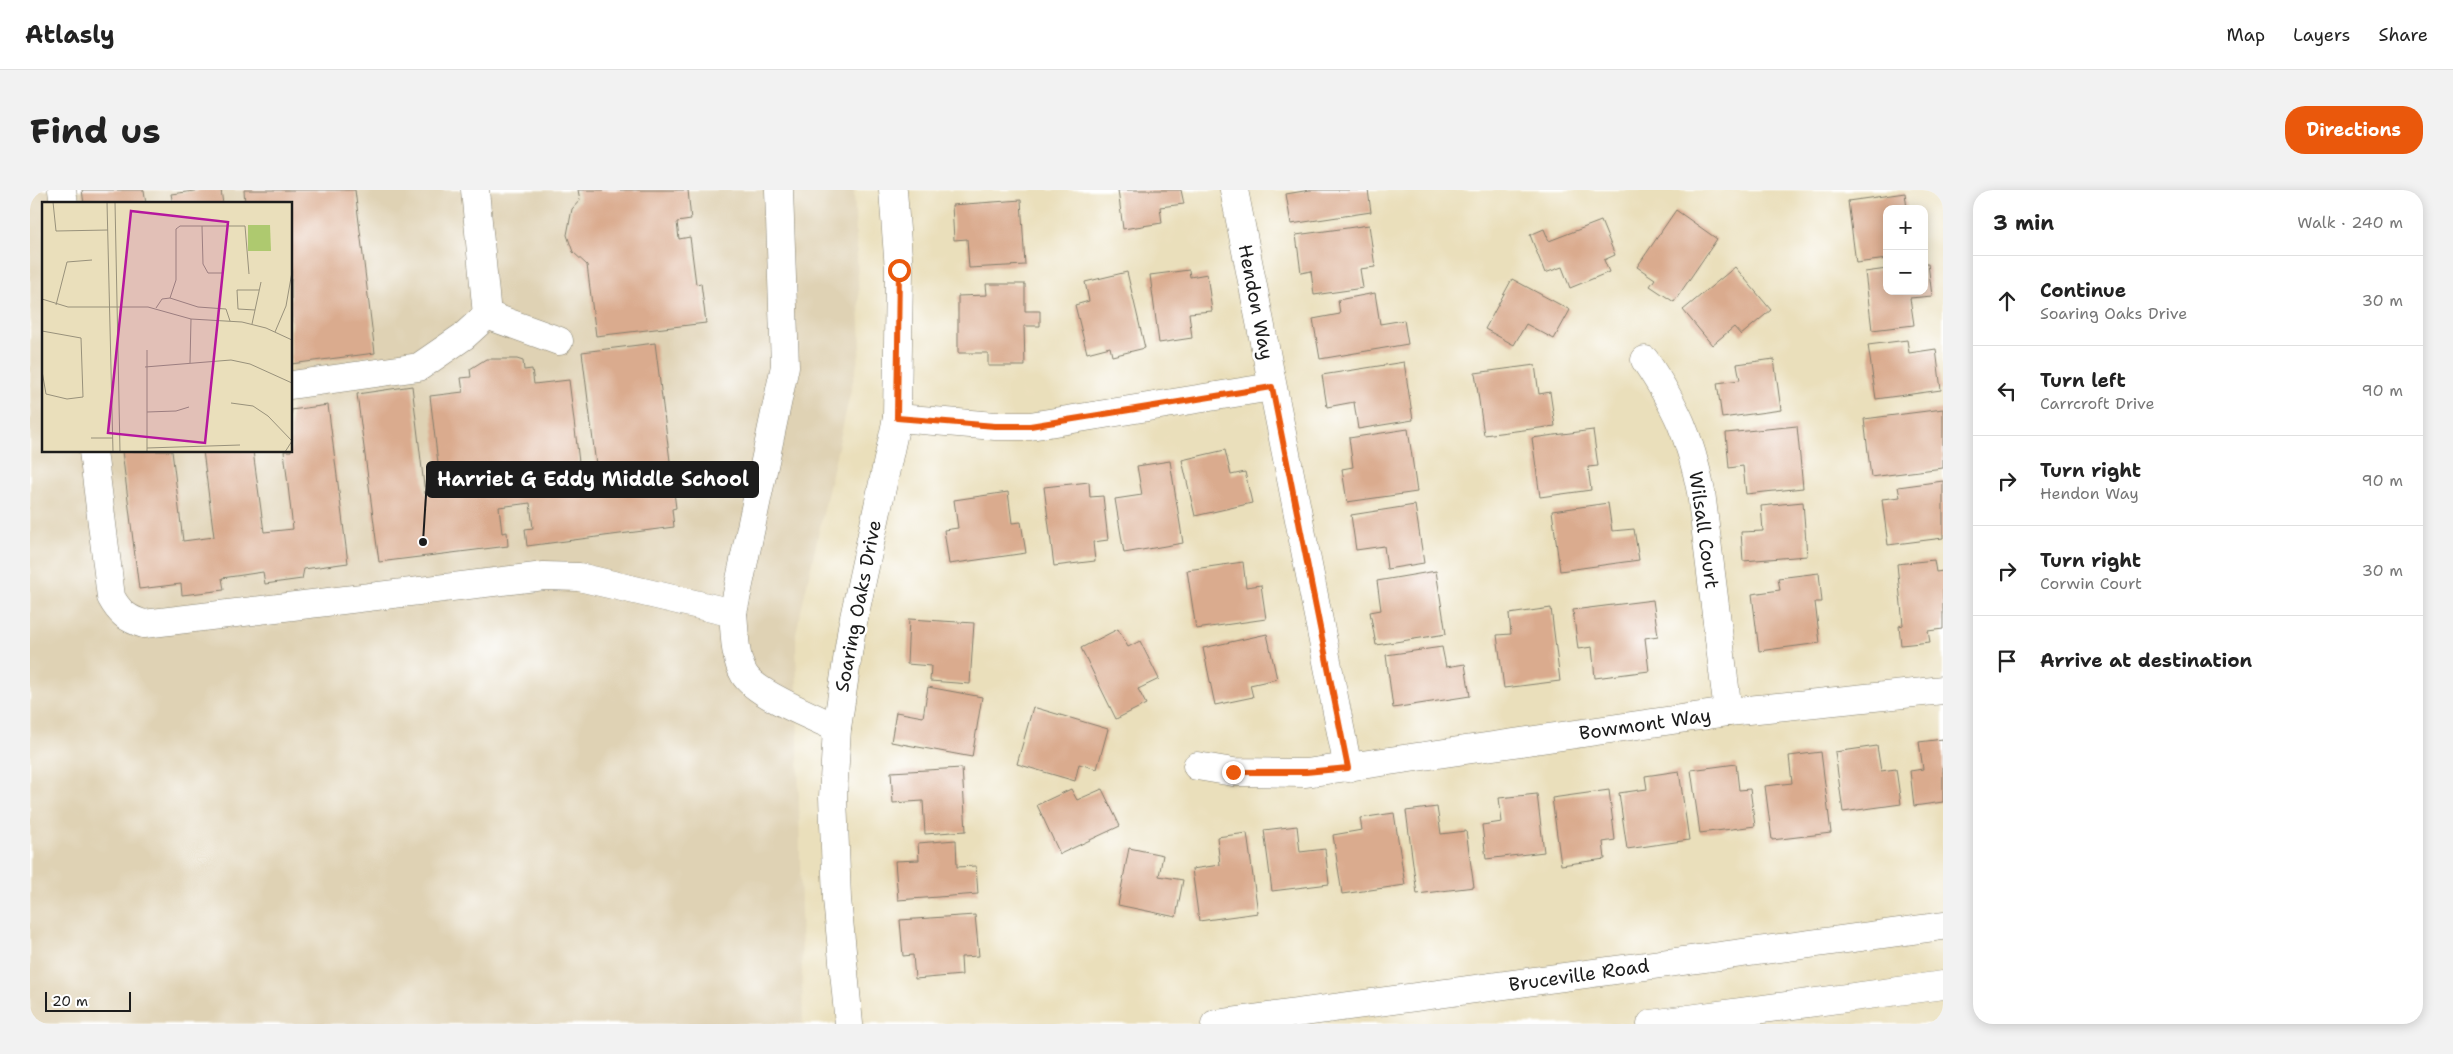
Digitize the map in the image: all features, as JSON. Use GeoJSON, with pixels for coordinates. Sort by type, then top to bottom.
{"type":"FeatureCollection","features":[{"type":"Feature","properties":{"kind":"street"},"geometry":{"type":"LineString","coordinates":[[475,190],[487,315]]}},
{"type":"Feature","properties":{"kind":"street"},"geometry":{"type":"LineString","coordinates":[[779,190],[785,366],[733,613],[736,649],[743,672],[752,686],[837,728]]}},
{"type":"Feature","properties":{"kind":"street","name":"Soaring Oaks Drive"},"geometry":{"type":"LineString","coordinates":[[849,1024],[837,899],[833,797],[837,728],[852,627],[897,418],[899,270],[893,190]]}},
{"type":"Feature","properties":{"kind":"street","name":"Hendon Way"},"geometry":{"type":"LineString","coordinates":[[1234,190],[1348,768]]}},
{"type":"Feature","properties":{"kind":"street"},"geometry":{"type":"LineString","coordinates":[[487,315],[559,341]]}},
{"type":"Feature","properties":{"kind":"street"},"geometry":{"type":"LineString","coordinates":[[292,385],[419,368],[464,336],[487,315]]}},
{"type":"Feature","properties":{"kind":"street","name":"Wilsall Court"},"geometry":{"type":"LineString","coordinates":[[1645,360],[1670,398],[1684,428],[1694,460],[1700,492],[1728,712]]}},
{"type":"Feature","properties":{"kind":"street"},"geometry":{"type":"LineString","coordinates":[[897,418],[995,426],[1030,426],[1272,387]]}},
{"type":"Feature","properties":{"kind":"street"},"geometry":{"type":"LineString","coordinates":[[94,452],[111,597],[118,610],[129,619],[144,624],[544,576],[579,577],[733,613]]}},
{"type":"Feature","properties":{"kind":"street","name":"Bowmont Way"},"geometry":{"type":"LineString","coordinates":[[1197,766],[1233,772],[1269,773],[1348,768],[1728,712],[1943,690]]}},
{"type":"Feature","properties":{"kind":"street","name":"Bruceville Road"},"geometry":{"type":"LineString","coordinates":[[1215,1024],[1943,926]]}},
{"type":"Feature","properties":{"kind":"street"},"geometry":{"type":"LineString","coordinates":[[1651,1024],[1943,985]]}},
{"type":"Feature","properties":{"kind":"shaded area"},"geometry":{"type":"Polygon","coordinates":[[[30,190],[854,190],[861,346],[796,633],[803,1024],[30,1024],[30,190]]]}},
{"type":"Feature","properties":{"kind":"building"},"geometry":{"type":"Polygon","coordinates":[[[82,190],[144,190],[146,202],[84,202],[82,190]]]}},
{"type":"Feature","properties":{"kind":"building"},"geometry":{"type":"Polygon","coordinates":[[[202,190],[221,190],[223,202],[173,202],[171,194],[202,190]]]}},
{"type":"Feature","properties":{"kind":"building"},"geometry":{"type":"Polygon","coordinates":[[[244,190],[355,190],[375,353],[292,364],[292,202],[245,202],[244,190]]]}},
{"type":"Feature","properties":{"kind":"building"},"geometry":{"type":"Polygon","coordinates":[[[578,190],[688,190],[691,220],[677,222],[679,239],[690,237],[696,284],[701,283],[706,323],[596,336],[587,265],[573,252],[567,235],[572,209],[580,200],[578,190]]]}},
{"type":"Feature","properties":{"kind":"building"},"geometry":{"type":"Polygon","coordinates":[[[1118,190],[1181,190],[1184,204],[1160,207],[1162,223],[1123,229],[1118,190]]]}},
{"type":"Feature","properties":{"kind":"building"},"geometry":{"type":"Polygon","coordinates":[[[1310,190],[1368,190],[1371,212],[1291,224],[1286,194],[1310,190]]]}},
{"type":"Feature","properties":{"kind":"building"},"geometry":{"type":"Polygon","coordinates":[[[1905,193],[1906,205],[1883,205],[1883,260],[1856,263],[1848,201],[1905,193]]]}},
{"type":"Feature","properties":{"kind":"building"},"geometry":{"type":"Polygon","coordinates":[[[1021,200],[1025,265],[969,268],[967,239],[954,240],[952,205],[1021,200]]]}},
{"type":"Feature","properties":{"kind":"building"},"geometry":{"type":"Polygon","coordinates":[[[1676,210],[1717,239],[1674,302],[1650,286],[1655,279],[1637,267],[1676,210]]]}},
{"type":"Feature","properties":{"kind":"building"},"geometry":{"type":"Polygon","coordinates":[[[1601,221],[1615,255],[1604,260],[1609,272],[1570,288],[1562,267],[1545,273],[1530,235],[1544,229],[1549,241],[1601,221]]]}},
{"type":"Feature","properties":{"kind":"building"},"geometry":{"type":"Polygon","coordinates":[[[1369,225],[1375,267],[1360,269],[1363,288],[1314,295],[1311,271],[1301,273],[1296,235],[1369,225]]]}},
{"type":"Feature","properties":{"kind":"building"},"geometry":{"type":"Polygon","coordinates":[[[1928,264],[1932,296],[1910,298],[1914,325],[1872,330],[1865,272],[1883,270],[1883,295],[1928,295],[1928,264]]]}},
{"type":"Feature","properties":{"kind":"building"},"geometry":{"type":"Polygon","coordinates":[[[1735,267],[1771,310],[1741,335],[1734,327],[1712,345],[1683,310],[1735,267]]]}},
{"type":"Feature","properties":{"kind":"building"},"geometry":{"type":"Polygon","coordinates":[[[1189,270],[1190,277],[1207,274],[1212,311],[1189,313],[1192,338],[1159,343],[1150,275],[1189,270]]]}},
{"type":"Feature","properties":{"kind":"building"},"geometry":{"type":"Polygon","coordinates":[[[1127,272],[1145,348],[1112,356],[1110,347],[1087,353],[1075,305],[1089,301],[1085,282],[1127,272]]]}},
{"type":"Feature","properties":{"kind":"building"},"geometry":{"type":"Polygon","coordinates":[[[1512,279],[1570,310],[1554,339],[1526,324],[1514,345],[1485,329],[1512,279]]]}},
{"type":"Feature","properties":{"kind":"building"},"geometry":{"type":"Polygon","coordinates":[[[986,284],[1025,284],[1025,311],[1040,311],[1040,326],[1024,326],[1025,366],[988,366],[988,353],[958,353],[958,296],[987,295],[986,284]]]}},
{"type":"Feature","properties":{"kind":"building"},"geometry":{"type":"Polygon","coordinates":[[[1375,293],[1380,324],[1404,320],[1408,344],[1320,359],[1313,319],[1340,314],[1338,300],[1375,293]]]}},
{"type":"Feature","properties":{"kind":"building"},"geometry":{"type":"Polygon","coordinates":[[[1907,340],[1909,353],[1936,349],[1941,390],[1876,399],[1868,345],[1907,340]]]}},
{"type":"Feature","properties":{"kind":"building"},"geometry":{"type":"Polygon","coordinates":[[[655,343],[676,508],[672,509],[674,527],[527,546],[525,529],[533,528],[530,503],[499,507],[502,533],[507,532],[508,546],[379,562],[357,394],[412,386],[425,494],[597,473],[582,352],[655,343]]]}},
{"type":"Feature","properties":{"kind":"building"},"geometry":{"type":"Polygon","coordinates":[[[486,359],[517,359],[523,361],[524,370],[532,369],[534,384],[569,380],[579,462],[440,480],[430,396],[463,392],[461,378],[471,377],[470,369],[486,359]]]}},
{"type":"Feature","properties":{"kind":"building"},"geometry":{"type":"Polygon","coordinates":[[[1774,359],[1781,410],[1722,418],[1717,383],[1740,380],[1737,364],[1774,359]]]}},
{"type":"Feature","properties":{"kind":"building"},"geometry":{"type":"Polygon","coordinates":[[[1404,362],[1413,420],[1358,429],[1354,402],[1327,407],[1322,375],[1404,362]]]}},
{"type":"Feature","properties":{"kind":"building"},"geometry":{"type":"Polygon","coordinates":[[[1535,365],[1539,394],[1550,392],[1555,426],[1484,435],[1475,373],[1535,365]]]}},
{"type":"Feature","properties":{"kind":"building"},"geometry":{"type":"Polygon","coordinates":[[[328,405],[348,563],[304,569],[302,579],[265,584],[263,572],[222,578],[224,590],[182,595],[181,584],[139,589],[122,452],[172,452],[183,541],[214,537],[203,452],[253,452],[264,532],[293,529],[284,452],[292,452],[292,410],[328,405]]]}},
{"type":"Feature","properties":{"kind":"building"},"geometry":{"type":"Polygon","coordinates":[[[1943,409],[1943,468],[1871,477],[1864,419],[1943,409]]]}},
{"type":"Feature","properties":{"kind":"building"},"geometry":{"type":"Polygon","coordinates":[[[1797,426],[1803,488],[1746,494],[1743,466],[1729,468],[1726,433],[1797,426]]]}},
{"type":"Feature","properties":{"kind":"building"},"geometry":{"type":"Polygon","coordinates":[[[1408,429],[1417,492],[1347,502],[1342,469],[1353,467],[1349,438],[1408,429]]]}},
{"type":"Feature","properties":{"kind":"building"},"geometry":{"type":"Polygon","coordinates":[[[1593,430],[1598,466],[1588,467],[1591,490],[1540,497],[1532,438],[1593,430]]]}},
{"type":"Feature","properties":{"kind":"building"},"geometry":{"type":"Polygon","coordinates":[[[1225,450],[1231,475],[1245,472],[1252,503],[1195,516],[1182,460],[1225,450]]]}},
{"type":"Feature","properties":{"kind":"building"},"geometry":{"type":"Polygon","coordinates":[[[1170,461],[1183,543],[1124,553],[1115,499],[1142,495],[1137,466],[1170,461]]]}},
{"type":"Feature","properties":{"kind":"building"},"geometry":{"type":"Polygon","coordinates":[[[1943,481],[1943,538],[1888,545],[1882,499],[1900,497],[1898,487],[1943,481]]]}},
{"type":"Feature","properties":{"kind":"building"},"geometry":{"type":"Polygon","coordinates":[[[1089,482],[1090,497],[1103,496],[1108,540],[1093,542],[1095,561],[1054,566],[1044,487],[1089,482]]]}},
{"type":"Feature","properties":{"kind":"building"},"geometry":{"type":"Polygon","coordinates":[[[1008,492],[1012,523],[1021,522],[1026,553],[949,564],[944,530],[958,528],[954,500],[1008,492]]]}},
{"type":"Feature","properties":{"kind":"building"},"geometry":{"type":"Polygon","coordinates":[[[1803,502],[1807,556],[1743,561],[1741,532],[1763,531],[1761,506],[1803,502]]]}},
{"type":"Feature","properties":{"kind":"building"},"geometry":{"type":"Polygon","coordinates":[[[1608,503],[1612,531],[1634,529],[1639,560],[1560,571],[1552,511],[1608,503]]]}},
{"type":"Feature","properties":{"kind":"building"},"geometry":{"type":"Polygon","coordinates":[[[1415,505],[1424,563],[1387,569],[1384,546],[1356,550],[1351,515],[1415,505]]]}},
{"type":"Feature","properties":{"kind":"building"},"geometry":{"type":"Polygon","coordinates":[[[1934,560],[1936,572],[1943,571],[1943,629],[1928,631],[1930,642],[1901,645],[1899,626],[1903,625],[1897,564],[1934,560]]]}},
{"type":"Feature","properties":{"kind":"building"},"geometry":{"type":"Polygon","coordinates":[[[1243,562],[1246,587],[1261,585],[1266,619],[1196,629],[1187,570],[1243,562]]]}},
{"type":"Feature","properties":{"kind":"building"},"geometry":{"type":"Polygon","coordinates":[[[1436,571],[1446,634],[1376,645],[1370,612],[1381,610],[1377,581],[1436,571]]]}},
{"type":"Feature","properties":{"kind":"building"},"geometry":{"type":"Polygon","coordinates":[[[1819,573],[1822,602],[1815,602],[1820,643],[1759,651],[1752,594],[1780,590],[1778,578],[1819,573]]]}},
{"type":"Feature","properties":{"kind":"building"},"geometry":{"type":"Polygon","coordinates":[[[1653,600],[1658,636],[1645,638],[1649,671],[1595,678],[1592,647],[1578,649],[1573,610],[1653,600]]]}},
{"type":"Feature","properties":{"kind":"building"},"geometry":{"type":"Polygon","coordinates":[[[1551,608],[1560,681],[1504,688],[1497,635],[1511,634],[1509,614],[1551,608]]]}},
{"type":"Feature","properties":{"kind":"building"},"geometry":{"type":"Polygon","coordinates":[[[909,619],[974,623],[970,684],[930,681],[931,666],[907,664],[909,619]]]}},
{"type":"Feature","properties":{"kind":"building"},"geometry":{"type":"Polygon","coordinates":[[[1118,629],[1128,647],[1140,641],[1159,679],[1138,689],[1146,704],[1116,719],[1081,648],[1118,629]]]}},
{"type":"Feature","properties":{"kind":"building"},"geometry":{"type":"Polygon","coordinates":[[[1267,634],[1277,679],[1250,685],[1253,697],[1215,705],[1203,648],[1267,634]]]}},
{"type":"Feature","properties":{"kind":"building"},"geometry":{"type":"Polygon","coordinates":[[[1442,647],[1446,667],[1465,664],[1470,696],[1393,708],[1386,655],[1442,647]]]}},
{"type":"Feature","properties":{"kind":"building"},"geometry":{"type":"Polygon","coordinates":[[[928,687],[982,697],[972,757],[891,742],[896,712],[923,717],[928,687]]]}},
{"type":"Feature","properties":{"kind":"building"},"geometry":{"type":"Polygon","coordinates":[[[1033,707],[1108,729],[1097,769],[1079,764],[1075,781],[1017,764],[1033,707]]]}},
{"type":"Feature","properties":{"kind":"building"},"geometry":{"type":"Polygon","coordinates":[[[1943,739],[1943,802],[1914,806],[1910,771],[1923,769],[1919,742],[1943,739]]]}},
{"type":"Feature","properties":{"kind":"building"},"geometry":{"type":"Polygon","coordinates":[[[1877,746],[1881,771],[1896,769],[1901,804],[1843,812],[1835,752],[1877,746]]]}},
{"type":"Feature","properties":{"kind":"building"},"geometry":{"type":"Polygon","coordinates":[[[1821,752],[1831,833],[1772,840],[1765,786],[1792,783],[1789,756],[1821,752]]]}},
{"type":"Feature","properties":{"kind":"building"},"geometry":{"type":"Polygon","coordinates":[[[1736,764],[1739,790],[1750,789],[1755,826],[1700,833],[1691,770],[1736,764]]]}},
{"type":"Feature","properties":{"kind":"building"},"geometry":{"type":"Polygon","coordinates":[[[962,768],[966,831],[925,834],[923,801],[893,803],[891,772],[962,768]]]}},
{"type":"Feature","properties":{"kind":"building"},"geometry":{"type":"Polygon","coordinates":[[[1679,771],[1689,840],[1627,849],[1619,793],[1647,789],[1645,776],[1679,771]]]}},
{"type":"Feature","properties":{"kind":"building"},"geometry":{"type":"Polygon","coordinates":[[[1071,789],[1077,800],[1102,789],[1120,826],[1060,854],[1037,805],[1071,789]]]}},
{"type":"Feature","properties":{"kind":"building"},"geometry":{"type":"Polygon","coordinates":[[[1609,790],[1615,840],[1603,842],[1605,859],[1561,865],[1552,798],[1609,790]]]}},
{"type":"Feature","properties":{"kind":"building"},"geometry":{"type":"Polygon","coordinates":[[[1537,794],[1544,852],[1486,859],[1482,825],[1502,822],[1499,798],[1537,794]]]}},
{"type":"Feature","properties":{"kind":"building"},"geometry":{"type":"Polygon","coordinates":[[[1437,807],[1441,834],[1466,831],[1474,887],[1417,894],[1406,811],[1437,807]]]}},
{"type":"Feature","properties":{"kind":"building"},"geometry":{"type":"Polygon","coordinates":[[[1394,813],[1405,885],[1342,894],[1333,835],[1362,830],[1360,818],[1394,813]]]}},
{"type":"Feature","properties":{"kind":"building"},"geometry":{"type":"Polygon","coordinates":[[[1297,826],[1300,852],[1325,849],[1329,884],[1272,891],[1264,830],[1297,826]]]}},
{"type":"Feature","properties":{"kind":"building"},"geometry":{"type":"Polygon","coordinates":[[[1247,833],[1258,913],[1199,921],[1192,869],[1220,865],[1217,837],[1247,833]]]}},
{"type":"Feature","properties":{"kind":"building"},"geometry":{"type":"Polygon","coordinates":[[[956,840],[957,867],[976,866],[978,894],[898,900],[895,861],[919,860],[918,843],[956,840]]]}},
{"type":"Feature","properties":{"kind":"building"},"geometry":{"type":"Polygon","coordinates":[[[1129,848],[1163,855],[1159,876],[1183,880],[1176,917],[1118,905],[1129,848]]]}},
{"type":"Feature","properties":{"kind":"building"},"geometry":{"type":"Polygon","coordinates":[[[975,915],[979,956],[961,957],[962,975],[915,979],[913,955],[903,956],[900,920],[975,915]]]}},
{"type":"Feature","properties":{"kind":"place","name":"Harriet G Eddy Middle School"},"geometry":{"type":"Point","coordinates":[423,542]}},
{"type":"Feature","properties":{"kind":"route"},"geometry":{"type":"LineString","coordinates":[[899,270],[897,418],[995,426],[1030,426],[1272,387],[1348,768],[1306,772],[1233,772]]}}]}
